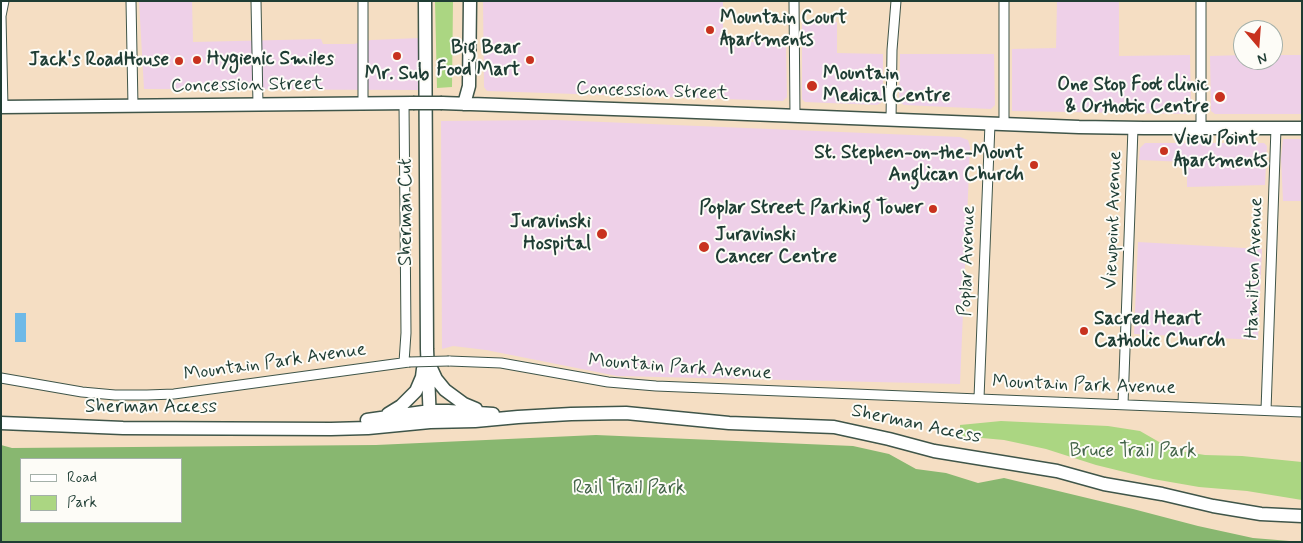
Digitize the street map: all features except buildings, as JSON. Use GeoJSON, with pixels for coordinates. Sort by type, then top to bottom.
{"type":"FeatureCollection","features":[{"type":"Feature","properties":{"kind":"main road","name":"Sherman Cut"},"geometry":{"type":"LineString","coordinates":[[425,1],[427,349],[430,417]]}},
{"type":"Feature","properties":{"kind":"main road"},"geometry":{"type":"LineString","coordinates":[[464,104],[469,86],[470,1]]}},
{"type":"Feature","properties":{"kind":"main road","name":"Concession Street"},"geometry":{"type":"LineString","coordinates":[[2,107],[442,103],[990,124],[1133,128],[1302,128]]}},
{"type":"Feature","properties":{"kind":"main road"},"geometry":{"type":"LineString","coordinates":[[427,349],[431,369],[445,390],[464,404],[488,413]]}},
{"type":"Feature","properties":{"kind":"main road"},"geometry":{"type":"LineString","coordinates":[[371,419],[388,414],[401,406],[416,391],[422,377],[427,349]]}},
{"type":"Feature","properties":{"kind":"main road","name":"Sherman Access"},"geometry":{"type":"LineString","coordinates":[[1,423],[123,428],[368,428],[430,417],[448,411],[518,417]]}},
{"type":"Feature","properties":{"kind":"main road","name":"Sherman Access"},"geometry":{"type":"LineString","coordinates":[[300,428],[371,419],[430,417],[476,421],[571,414],[626,413],[729,423],[834,427],[934,450],[1057,471],[1104,484],[1162,494],[1213,506],[1261,514],[1302,516]]}},
{"type":"Feature","properties":{"kind":"street"},"geometry":{"type":"LineString","coordinates":[[2,107],[1,16],[4,1]]}},
{"type":"Feature","properties":{"kind":"street"},"geometry":{"type":"LineString","coordinates":[[131,1],[133,106]]}},
{"type":"Feature","properties":{"kind":"street"},"geometry":{"type":"LineString","coordinates":[[256,1],[258,105]]}},
{"type":"Feature","properties":{"kind":"street"},"geometry":{"type":"LineString","coordinates":[[362,1],[363,104]]}},
{"type":"Feature","properties":{"kind":"street"},"geometry":{"type":"LineString","coordinates":[[794,1],[795,116]]}},
{"type":"Feature","properties":{"kind":"street"},"geometry":{"type":"LineString","coordinates":[[891,120],[892,50],[896,1]]}},
{"type":"Feature","properties":{"kind":"street"},"geometry":{"type":"LineString","coordinates":[[1004,1],[1004,124]]}},
{"type":"Feature","properties":{"kind":"street"},"geometry":{"type":"LineString","coordinates":[[1200,1],[1201,128]]}},
{"type":"Feature","properties":{"kind":"street"},"geometry":{"type":"LineString","coordinates":[[406,362],[409,103]]}},
{"type":"Feature","properties":{"kind":"street","name":"Poplar Avenue"},"geometry":{"type":"LineString","coordinates":[[979,398],[990,124]]}},
{"type":"Feature","properties":{"kind":"street","name":"Viewpoint Avenue"},"geometry":{"type":"LineString","coordinates":[[1123,404],[1133,128]]}},
{"type":"Feature","properties":{"kind":"street","name":"Hamilton Avenue"},"geometry":{"type":"LineString","coordinates":[[1266,410],[1276,128]]}},
{"type":"Feature","properties":{"kind":"street","name":"Mountain Park Avenue"},"geometry":{"type":"LineString","coordinates":[[1,378],[82,392],[115,395],[174,394],[406,362],[449,361],[501,363],[574,377],[624,384],[1302,412]]}},
{"type":"Feature","properties":{"kind":"shaded area"},"geometry":{"type":"Polygon","coordinates":[[[139,1],[192,1],[193,42],[321,39],[323,44],[354,44],[371,40],[420,38],[421,90],[144,89],[139,1]]]}},
{"type":"Feature","properties":{"kind":"shaded area"},"geometry":{"type":"Polygon","coordinates":[[[483,1],[723,1],[723,41],[786,43],[787,97],[783,101],[487,91],[484,87],[483,1]]]}},
{"type":"Feature","properties":{"kind":"shaded area"},"geometry":{"type":"Polygon","coordinates":[[[1057,1],[1119,1],[1119,56],[1190,55],[1191,109],[1186,114],[1012,111],[1012,49],[1056,48],[1057,1]]]}},
{"type":"Feature","properties":{"kind":"shaded area"},"geometry":{"type":"Polygon","coordinates":[[[802,22],[837,22],[837,53],[883,54],[883,99],[881,103],[877,105],[805,102],[802,99],[802,22]]]}},
{"type":"Feature","properties":{"kind":"shaded area"},"geometry":{"type":"Polygon","coordinates":[[[900,54],[994,54],[995,105],[991,109],[904,105],[899,102],[900,54]]]}},
{"type":"Feature","properties":{"kind":"shaded area"},"geometry":{"type":"Polygon","coordinates":[[[1233,55],[1233,70],[1283,70],[1283,55],[1302,55],[1302,114],[1215,114],[1211,111],[1210,56],[1233,55]]]}},
{"type":"Feature","properties":{"kind":"shaded area","name":"Juravinski Cancer Centre"},"geometry":{"type":"Polygon","coordinates":[[[556,120],[960,137],[968,140],[970,147],[960,384],[617,376],[486,350],[453,346],[442,349],[441,121],[556,120]]]}},
{"type":"Feature","properties":{"kind":"shaded area"},"geometry":{"type":"Polygon","coordinates":[[[1283,139],[1302,139],[1302,201],[1283,201],[1281,158],[1283,139]]]}},
{"type":"Feature","properties":{"kind":"shaded area"},"geometry":{"type":"Polygon","coordinates":[[[1145,143],[1264,143],[1267,146],[1265,185],[1187,187],[1187,162],[1139,160],[1140,148],[1145,143]]]}},
{"type":"Feature","properties":{"kind":"shaded area"},"geometry":{"type":"Polygon","coordinates":[[[1138,242],[1262,249],[1258,340],[1134,334],[1138,242]]]}},
{"type":"Feature","properties":{"kind":"green space"},"geometry":{"type":"Polygon","coordinates":[[[435,1],[453,1],[452,87],[437,88],[435,1]]]}},
{"type":"Feature","properties":{"kind":"green space","name":"Bruce Trail Park"},"geometry":{"type":"Polygon","coordinates":[[[1001,421],[1108,426],[1140,431],[1173,450],[1205,455],[1242,456],[1302,462],[1302,500],[1247,491],[1199,487],[1153,479],[1096,465],[1046,449],[1004,440],[960,436],[960,425],[1001,421]]]}},
{"type":"Feature","properties":{"kind":"green space","name":"Rail Trail Park"},"geometry":{"type":"Polygon","coordinates":[[[596,435],[853,446],[889,454],[916,469],[946,473],[978,483],[1004,478],[1253,538],[1302,542],[1,542],[1,445],[12,448],[376,445],[596,435]]]}},
{"type":"Feature","properties":{"kind":"water"},"geometry":{"type":"Polygon","coordinates":[[[15,313],[26,313],[26,342],[15,342],[15,313]]]}},
{"type":"Feature","properties":{"kind":"place","name":"Mountain Court Apartments"},"geometry":{"type":"Point","coordinates":[710,30]}},
{"type":"Feature","properties":{"kind":"place","name":"Mr. Sub"},"geometry":{"type":"Point","coordinates":[397,56]}},
{"type":"Feature","properties":{"kind":"place","name":"Hygienic Smiles"},"geometry":{"type":"Point","coordinates":[197,60]}},
{"type":"Feature","properties":{"kind":"place","name":"Big Bear Food Mart"},"geometry":{"type":"Point","coordinates":[530,60]}},
{"type":"Feature","properties":{"kind":"place","name":"Jack's RoadHouse"},"geometry":{"type":"Point","coordinates":[179,61]}},
{"type":"Feature","properties":{"kind":"place","name":"Mountain Medical Centre"},"geometry":{"type":"Point","coordinates":[812,86]}},
{"type":"Feature","properties":{"kind":"place","name":"One Stop Foot clinic & Orthotic Centre"},"geometry":{"type":"Point","coordinates":[1220,97]}},
{"type":"Feature","properties":{"kind":"place","name":"View Point Apartments"},"geometry":{"type":"Point","coordinates":[1164,151]}},
{"type":"Feature","properties":{"kind":"place","name":"St. Stephen-on-the-Mount Anglican Church"},"geometry":{"type":"Point","coordinates":[1034,165]}},
{"type":"Feature","properties":{"kind":"place","name":"Poplar Street Parking Tower"},"geometry":{"type":"Point","coordinates":[933,209]}},
{"type":"Feature","properties":{"kind":"place","name":"Juravinski Hospital"},"geometry":{"type":"Point","coordinates":[602,234]}},
{"type":"Feature","properties":{"kind":"place","name":"Juravinski Cancer Centre"},"geometry":{"type":"Point","coordinates":[704,247]}},
{"type":"Feature","properties":{"kind":"place","name":"Sacred Heart Catholic Church"},"geometry":{"type":"Point","coordinates":[1084,331]}}]}
